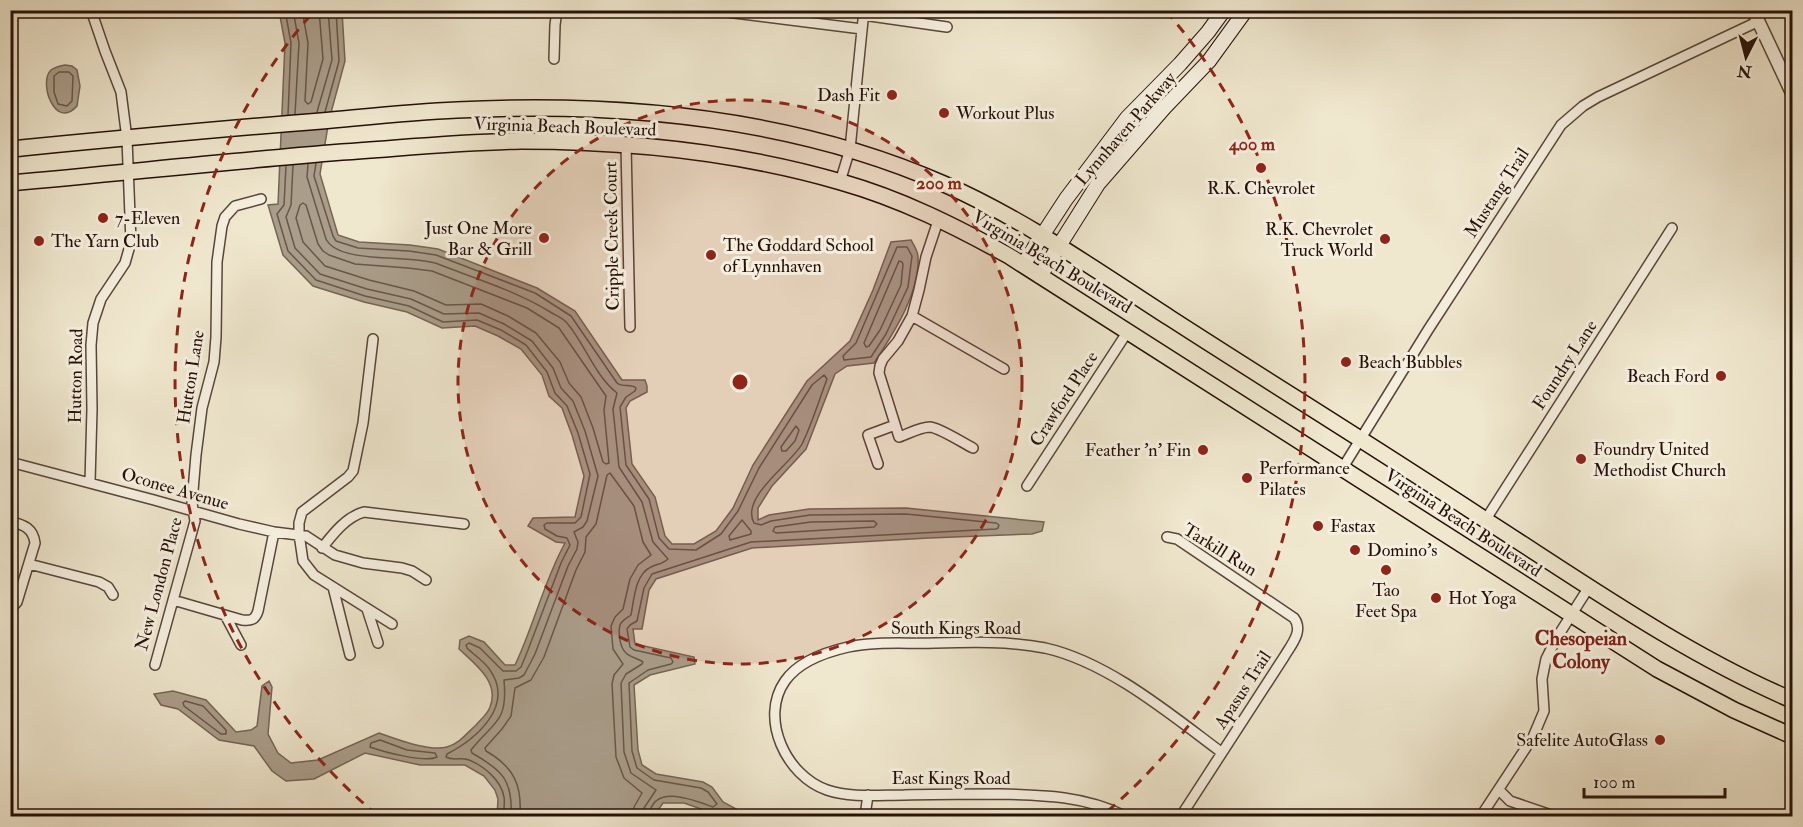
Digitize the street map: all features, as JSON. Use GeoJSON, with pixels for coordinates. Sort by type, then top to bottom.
{"type":"FeatureCollection","features":[{"type":"Feature","properties":{"kind":"main road","name":"Lynnhaven Parkway"},"geometry":{"type":"LineString","coordinates":[[1023,265],[1094,160],[1126,118],[1180,64],[1224,10]]}},
{"type":"Feature","properties":{"kind":"main road","name":"Lynnhaven Parkway"},"geometry":{"type":"LineString","coordinates":[[1040,276],[1098,184],[1156,117],[1209,61],[1246,10]]}},
{"type":"Feature","properties":{"kind":"main road","name":"Virginia Beach Boulevard"},"geometry":{"type":"LineString","coordinates":[[10,149],[340,119],[459,110],[550,108],[614,110],[678,116],[721,122],[849,149],[942,183],[999,211],[1042,236],[1589,587],[1714,663],[1792,700]]}},
{"type":"Feature","properties":{"kind":"main road","name":"Virginia Beach Boulevard"},"geometry":{"type":"LineString","coordinates":[[10,183],[266,158],[443,144],[520,141],[626,145],[736,159],[788,169],[879,194],[939,219],[981,240],[1684,685],[1792,736]]}},
{"type":"Feature","properties":{"kind":"street","name":"Hutton Road"},"geometry":{"type":"LineString","coordinates":[[90,482],[93,323],[101,299],[119,274],[131,242],[127,139],[121,92],[91,10]]}},
{"type":"Feature","properties":{"kind":"street"},"geometry":{"type":"LineString","coordinates":[[554,59],[557,10]]}},
{"type":"Feature","properties":{"kind":"street"},"geometry":{"type":"LineString","coordinates":[[710,10],[862,29]]}},
{"type":"Feature","properties":{"kind":"street"},"geometry":{"type":"LineString","coordinates":[[840,182],[849,149],[864,13],[947,27]]}},
{"type":"Feature","properties":{"kind":"street"},"geometry":{"type":"LineString","coordinates":[[1756,16],[1792,93]]}},
{"type":"Feature","properties":{"kind":"street","name":"Mustang Trail"},"geometry":{"type":"LineString","coordinates":[[1342,469],[1434,321],[1561,125],[1583,106],[1598,97],[1756,16]]}},
{"type":"Feature","properties":{"kind":"street","name":"Cripple Creek Court"},"geometry":{"type":"LineString","coordinates":[[626,145],[630,327]]}},
{"type":"Feature","properties":{"kind":"street","name":"Hutton Lane"},"geometry":{"type":"LineString","coordinates":[[194,512],[192,503],[197,443],[202,408],[214,362],[216,273],[222,226],[225,217],[235,206],[261,199]]}},
{"type":"Feature","properties":{"kind":"street"},"geometry":{"type":"LineString","coordinates":[[939,219],[926,257],[912,316],[898,341],[882,359],[879,373],[899,437],[921,429],[932,428],[973,448]]}},
{"type":"Feature","properties":{"kind":"street","name":"Foundry Lane"},"geometry":{"type":"LineString","coordinates":[[1486,519],[1672,228]]}},
{"type":"Feature","properties":{"kind":"street"},"geometry":{"type":"LineString","coordinates":[[912,316],[1004,369]]}},
{"type":"Feature","properties":{"kind":"street","name":"Crawford Place"},"geometry":{"type":"LineString","coordinates":[[1027,486],[1128,331]]}},
{"type":"Feature","properties":{"kind":"street"},"geometry":{"type":"LineString","coordinates":[[373,339],[363,423],[352,471],[348,477],[302,512],[299,534],[303,561],[314,575],[392,624]]}},
{"type":"Feature","properties":{"kind":"street"},"geometry":{"type":"LineString","coordinates":[[878,464],[868,435],[895,425]]}},
{"type":"Feature","properties":{"kind":"street","name":"Oconee Avenue"},"geometry":{"type":"LineString","coordinates":[[10,462],[274,532],[299,534]]}},
{"type":"Feature","properties":{"kind":"street","name":"New London Place"},"geometry":{"type":"LineString","coordinates":[[155,665],[195,521],[194,512]]}},
{"type":"Feature","properties":{"kind":"street"},"geometry":{"type":"LineString","coordinates":[[322,548],[345,522],[364,512],[464,524]]}},
{"type":"Feature","properties":{"kind":"street"},"geometry":{"type":"LineString","coordinates":[[10,520],[25,525],[32,532],[35,543],[17,602],[10,610]]}},
{"type":"Feature","properties":{"kind":"street"},"geometry":{"type":"LineString","coordinates":[[173,600],[251,621],[256,617],[274,532]]}},
{"type":"Feature","properties":{"kind":"street"},"geometry":{"type":"LineString","coordinates":[[299,534],[348,560],[402,568],[426,580]]}},
{"type":"Feature","properties":{"kind":"street","name":"Tarkill Run"},"geometry":{"type":"LineString","coordinates":[[1167,537],[1177,539],[1256,592]]}},
{"type":"Feature","properties":{"kind":"street"},"geometry":{"type":"LineString","coordinates":[[28,564],[99,582],[108,587],[113,595]]}},
{"type":"Feature","properties":{"kind":"street"},"geometry":{"type":"LineString","coordinates":[[333,587],[350,655]]}},
{"type":"Feature","properties":{"kind":"street"},"geometry":{"type":"LineString","coordinates":[[1481,816],[1540,723],[1544,711],[1543,668],[1556,639],[1589,587]]}},
{"type":"Feature","properties":{"kind":"street","name":"Apasus Trail"},"geometry":{"type":"LineString","coordinates":[[1181,816],[1284,657],[1298,631],[1299,625],[1294,618],[1256,592]]}},
{"type":"Feature","properties":{"kind":"street"},"geometry":{"type":"LineString","coordinates":[[368,609],[378,643]]}},
{"type":"Feature","properties":{"kind":"street"},"geometry":{"type":"LineString","coordinates":[[225,615],[241,645]]}},
{"type":"Feature","properties":{"kind":"street","name":"South Kings Road"},"geometry":{"type":"LineString","coordinates":[[787,756],[776,729],[775,707],[782,686],[788,676],[798,667],[816,657],[853,646],[990,642],[1024,644],[1047,649],[1073,656],[1092,665],[1164,710],[1221,752]]}},
{"type":"Feature","properties":{"kind":"street","name":"East Kings Road"},"geometry":{"type":"LineString","coordinates":[[787,756],[801,774],[813,784],[839,793],[1063,796],[1098,805],[1125,816]]}},
{"type":"Feature","properties":{"kind":"street"},"geometry":{"type":"LineString","coordinates":[[1499,790],[1510,801],[1554,816]]}},
{"type":"Feature","properties":{"kind":"street"},"geometry":{"type":"LineString","coordinates":[[865,816],[868,795]]}},
{"type":"Feature","properties":{"kind":"water"},"geometry":{"type":"Polygon","coordinates":[[[279,11],[342,11],[345,61],[329,120],[320,174],[338,235],[359,242],[438,249],[537,288],[575,311],[622,380],[645,380],[647,392],[630,401],[626,408],[632,464],[655,497],[665,536],[672,544],[694,544],[716,531],[733,508],[753,465],[807,381],[850,341],[891,242],[911,240],[917,250],[915,285],[897,326],[874,363],[847,366],[835,374],[806,449],[772,486],[758,508],[758,520],[769,515],[809,509],[906,508],[1044,522],[1042,531],[1032,534],[752,548],[656,579],[649,590],[642,629],[633,629],[635,644],[694,657],[695,664],[650,675],[634,685],[638,750],[642,765],[656,774],[703,782],[712,787],[723,802],[740,811],[738,816],[721,816],[684,803],[663,803],[654,816],[497,816],[498,799],[495,790],[484,776],[465,765],[420,765],[365,753],[314,779],[286,781],[272,771],[254,746],[219,740],[178,709],[161,705],[154,694],[173,691],[206,700],[236,732],[251,730],[257,726],[262,686],[269,681],[272,687],[268,734],[278,753],[291,763],[318,760],[379,733],[431,748],[451,746],[463,738],[486,714],[492,698],[492,690],[484,674],[459,649],[460,640],[469,636],[484,642],[505,665],[515,665],[551,572],[565,543],[556,542],[528,526],[533,518],[575,517],[584,476],[562,408],[549,396],[542,375],[521,349],[475,326],[442,328],[407,312],[364,302],[313,286],[283,255],[268,205],[278,204],[285,43],[279,11]]]}},
{"type":"Feature","properties":{"kind":"water"},"geometry":{"type":"Polygon","coordinates":[[[65,65],[77,70],[80,86],[77,106],[69,112],[62,113],[51,102],[46,84],[51,70],[65,65]]]}},
{"type":"Feature","properties":{"kind":"place","name":"Dash Fit"},"geometry":{"type":"Point","coordinates":[892,95]}},
{"type":"Feature","properties":{"kind":"place","name":"Workout Plus"},"geometry":{"type":"Point","coordinates":[944,113]}},
{"type":"Feature","properties":{"kind":"place","name":"R.K. Chevrolet"},"geometry":{"type":"Point","coordinates":[1261,168]}},
{"type":"Feature","properties":{"kind":"place","name":"7-Eleven"},"geometry":{"type":"Point","coordinates":[103,218]}},
{"type":"Feature","properties":{"kind":"place","name":"Just One More Bar & Grill"},"geometry":{"type":"Point","coordinates":[544,238]}},
{"type":"Feature","properties":{"kind":"place","name":"R.K. Chevrolet Truck World"},"geometry":{"type":"Point","coordinates":[1385,239]}},
{"type":"Feature","properties":{"kind":"place","name":"The Yarn Club"},"geometry":{"type":"Point","coordinates":[39,241]}},
{"type":"Feature","properties":{"kind":"place","name":"The Goddard School of Lynnhaven"},"geometry":{"type":"Point","coordinates":[711,255]}},
{"type":"Feature","properties":{"kind":"place","name":"Beach Bubbles"},"geometry":{"type":"Point","coordinates":[1346,362]}},
{"type":"Feature","properties":{"kind":"place","name":"Beach Ford"},"geometry":{"type":"Point","coordinates":[1721,376]}},
{"type":"Feature","properties":{"kind":"place","name":"Feather 'n' Fin"},"geometry":{"type":"Point","coordinates":[1203,450]}},
{"type":"Feature","properties":{"kind":"place","name":"Foundry United Methodist Church"},"geometry":{"type":"Point","coordinates":[1581,459]}},
{"type":"Feature","properties":{"kind":"place","name":"Performance Pilates"},"geometry":{"type":"Point","coordinates":[1247,478]}},
{"type":"Feature","properties":{"kind":"place","name":"Fastax"},"geometry":{"type":"Point","coordinates":[1318,526]}},
{"type":"Feature","properties":{"kind":"place","name":"Domino's"},"geometry":{"type":"Point","coordinates":[1355,550]}},
{"type":"Feature","properties":{"kind":"place","name":"Tao Feet Spa"},"geometry":{"type":"Point","coordinates":[1386,570]}},
{"type":"Feature","properties":{"kind":"place","name":"Hot Yoga"},"geometry":{"type":"Point","coordinates":[1436,598]}},
{"type":"Feature","properties":{"kind":"place","name":"Safelite AutoGlass"},"geometry":{"type":"Point","coordinates":[1660,740]}},
{"type":"Feature","properties":{"kind":"district","name":"Chesopeian Colony"},"geometry":{"type":"Point","coordinates":[1581,650]}}]}
